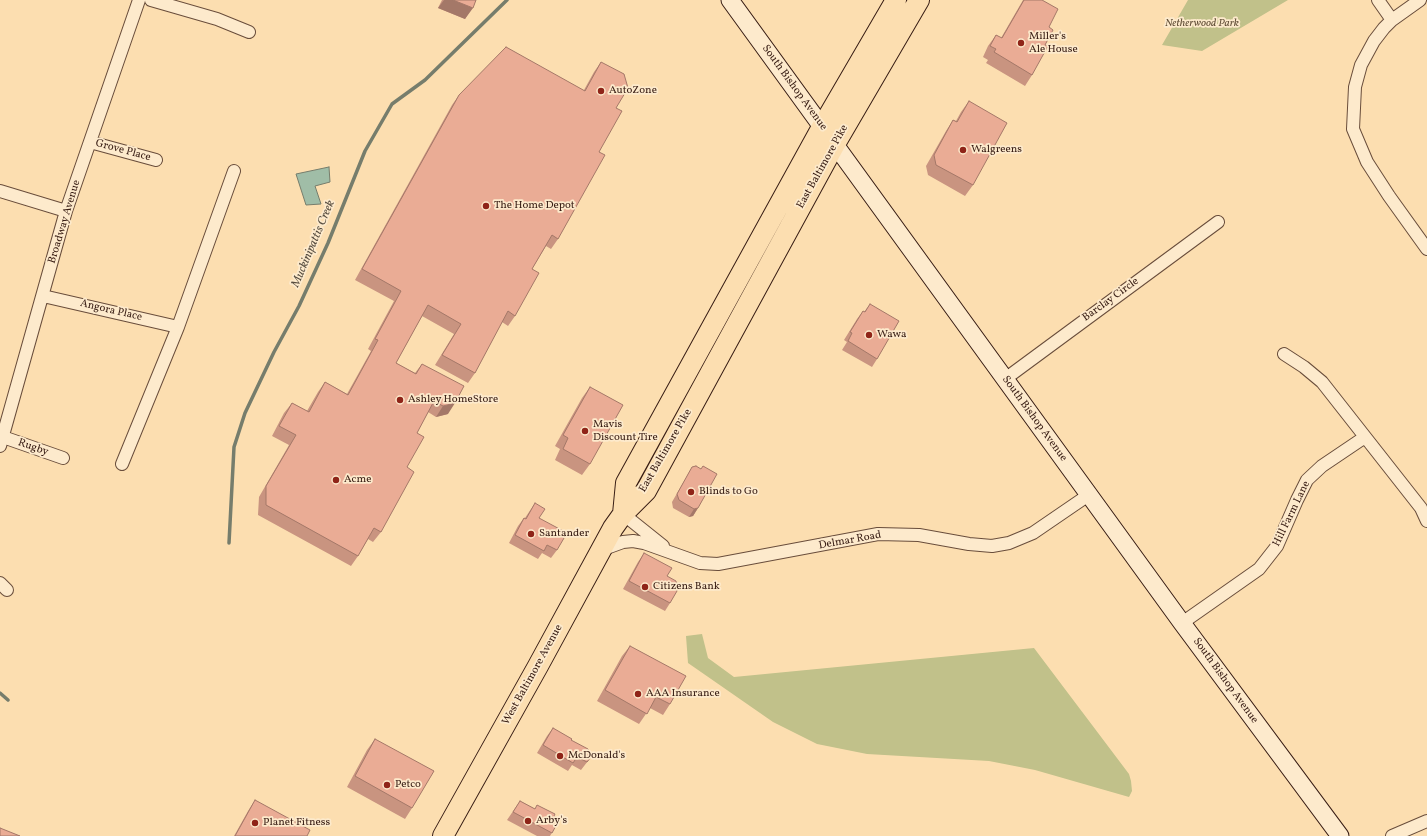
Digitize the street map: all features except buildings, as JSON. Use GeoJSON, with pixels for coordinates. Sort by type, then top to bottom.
{"type":"FeatureCollection","features":[{"type":"Feature","properties":{"kind":"main road","name":"South Bishop Avenue"},"geometry":{"type":"LineString","coordinates":[[730,0],[1090,494],[1182,623],[1340,836]]}},
{"type":"Feature","properties":{"kind":"main road","name":"East Baltimore Pike"},"geometry":{"type":"LineString","coordinates":[[623,514],[626,483],[822,127],[896,0]]}},
{"type":"Feature","properties":{"kind":"main road","name":"East Baltimore Pike"},"geometry":{"type":"LineString","coordinates":[[623,514],[646,491],[835,144],[919,0]]}},
{"type":"Feature","properties":{"kind":"main road"},"geometry":{"type":"LineString","coordinates":[[698,351],[717,361]]}},
{"type":"Feature","properties":{"kind":"main road","name":"West Baltimore Avenue"},"geometry":{"type":"LineString","coordinates":[[443,836],[613,528],[623,514]]}},
{"type":"Feature","properties":{"kind":"street","name":"Broadway Avenue"},"geometry":{"type":"LineString","coordinates":[[2,442],[66,211],[139,0]]}},
{"type":"Feature","properties":{"kind":"street"},"geometry":{"type":"LineString","coordinates":[[151,0],[217,19],[249,32]]}},
{"type":"Feature","properties":{"kind":"street"},"geometry":{"type":"LineString","coordinates":[[1378,0],[1392,20]]}},
{"type":"Feature","properties":{"kind":"street"},"geometry":{"type":"LineString","coordinates":[[1420,0],[1392,20],[1384,28],[1374,41],[1361,65],[1355,87],[1353,128],[1367,162],[1388,196],[1427,249]]}},
{"type":"Feature","properties":{"kind":"street","name":"Grove Place"},"geometry":{"type":"LineString","coordinates":[[90,142],[156,160]]}},
{"type":"Feature","properties":{"kind":"street"},"geometry":{"type":"LineString","coordinates":[[122,464],[178,327],[234,171]]}},
{"type":"Feature","properties":{"kind":"street"},"geometry":{"type":"LineString","coordinates":[[0,191],[66,211]]}},
{"type":"Feature","properties":{"kind":"street","name":"Barclay Circle"},"geometry":{"type":"LineString","coordinates":[[1005,379],[1218,222]]}},
{"type":"Feature","properties":{"kind":"street","name":"Angora Place"},"geometry":{"type":"LineString","coordinates":[[43,296],[178,327]]}},
{"type":"Feature","properties":{"kind":"street"},"geometry":{"type":"LineString","coordinates":[[1284,354],[1304,367],[1322,382],[1421,508],[1427,521]]}},
{"type":"Feature","properties":{"kind":"street","name":"Hill Farm Lane"},"geometry":{"type":"LineString","coordinates":[[1182,623],[1259,569],[1277,546],[1307,480],[1322,466],[1365,437]]}},
{"type":"Feature","properties":{"kind":"street","name":"Rugby"},"geometry":{"type":"LineString","coordinates":[[2,442],[63,458]]}},
{"type":"Feature","properties":{"kind":"street","name":"Delmar Road"},"geometry":{"type":"LineString","coordinates":[[601,550],[623,542],[633,541],[644,543],[700,563],[718,564],[878,534],[919,535],[969,544],[992,546],[1010,543],[1033,533],[1090,494]]}},
{"type":"Feature","properties":{"kind":"street","name":"Delmar Road"},"geometry":{"type":"LineString","coordinates":[[623,514],[670,552]]}},
{"type":"Feature","properties":{"kind":"street"},"geometry":{"type":"LineString","coordinates":[[1392,836],[1427,821]]}},
{"type":"Feature","properties":{"kind":"green space","name":"Netherwood Park"},"geometry":{"type":"Polygon","coordinates":[[[1188,0],[1288,0],[1202,51],[1162,45],[1188,0]]]}},
{"type":"Feature","properties":{"kind":"green space"},"geometry":{"type":"Polygon","coordinates":[[[702,634],[708,658],[734,677],[1034,648],[1129,774],[1132,791],[1129,797],[1035,770],[989,761],[867,754],[817,744],[773,722],[688,663],[686,636],[702,634]]]}},
{"type":"Feature","properties":{"kind":"shaded area"},"geometry":{"type":"Polygon","coordinates":[[[329,167],[330,182],[315,186],[321,204],[306,205],[296,174],[329,167]]]}},
{"type":"Feature","properties":{"kind":"waterway","name":"Muckinipattis Creek"},"geometry":{"type":"LineString","coordinates":[[229,543],[234,447],[245,413],[274,352],[299,306],[328,243],[365,151],[392,104],[425,80],[507,0]]}},
{"type":"Feature","properties":{"kind":"waterway","name":"Muckinipattis Creek"},"geometry":{"type":"LineString","coordinates":[[0,693],[8,700]]}},
{"type":"Feature","properties":{"kind":"place","name":"Miller's Ale House"},"geometry":{"type":"Point","coordinates":[1021,43]}},
{"type":"Feature","properties":{"kind":"place","name":"AutoZone"},"geometry":{"type":"Point","coordinates":[601,91]}},
{"type":"Feature","properties":{"kind":"place","name":"Walgreens"},"geometry":{"type":"Point","coordinates":[963,150]}},
{"type":"Feature","properties":{"kind":"place","name":"The Home Depot"},"geometry":{"type":"Point","coordinates":[486,206]}},
{"type":"Feature","properties":{"kind":"place","name":"Wawa"},"geometry":{"type":"Point","coordinates":[869,335]}},
{"type":"Feature","properties":{"kind":"place","name":"Ashley HomeStore"},"geometry":{"type":"Point","coordinates":[400,400]}},
{"type":"Feature","properties":{"kind":"place","name":"Mavis Discount Tire"},"geometry":{"type":"Point","coordinates":[585,431]}},
{"type":"Feature","properties":{"kind":"place","name":"Acme"},"geometry":{"type":"Point","coordinates":[336,480]}},
{"type":"Feature","properties":{"kind":"place","name":"Blinds to Go"},"geometry":{"type":"Point","coordinates":[691,492]}},
{"type":"Feature","properties":{"kind":"place","name":"Santander"},"geometry":{"type":"Point","coordinates":[531,534]}},
{"type":"Feature","properties":{"kind":"place","name":"Citizens Bank"},"geometry":{"type":"Point","coordinates":[645,587]}},
{"type":"Feature","properties":{"kind":"place","name":"AAA Insurance"},"geometry":{"type":"Point","coordinates":[638,694]}},
{"type":"Feature","properties":{"kind":"place","name":"McDonald's"},"geometry":{"type":"Point","coordinates":[560,756]}},
{"type":"Feature","properties":{"kind":"place","name":"Petco"},"geometry":{"type":"Point","coordinates":[387,785]}},
{"type":"Feature","properties":{"kind":"place","name":"Arby's"},"geometry":{"type":"Point","coordinates":[528,821]}},
{"type":"Feature","properties":{"kind":"place","name":"Planet Fitness"},"geometry":{"type":"Point","coordinates":[255,823]}}]}
